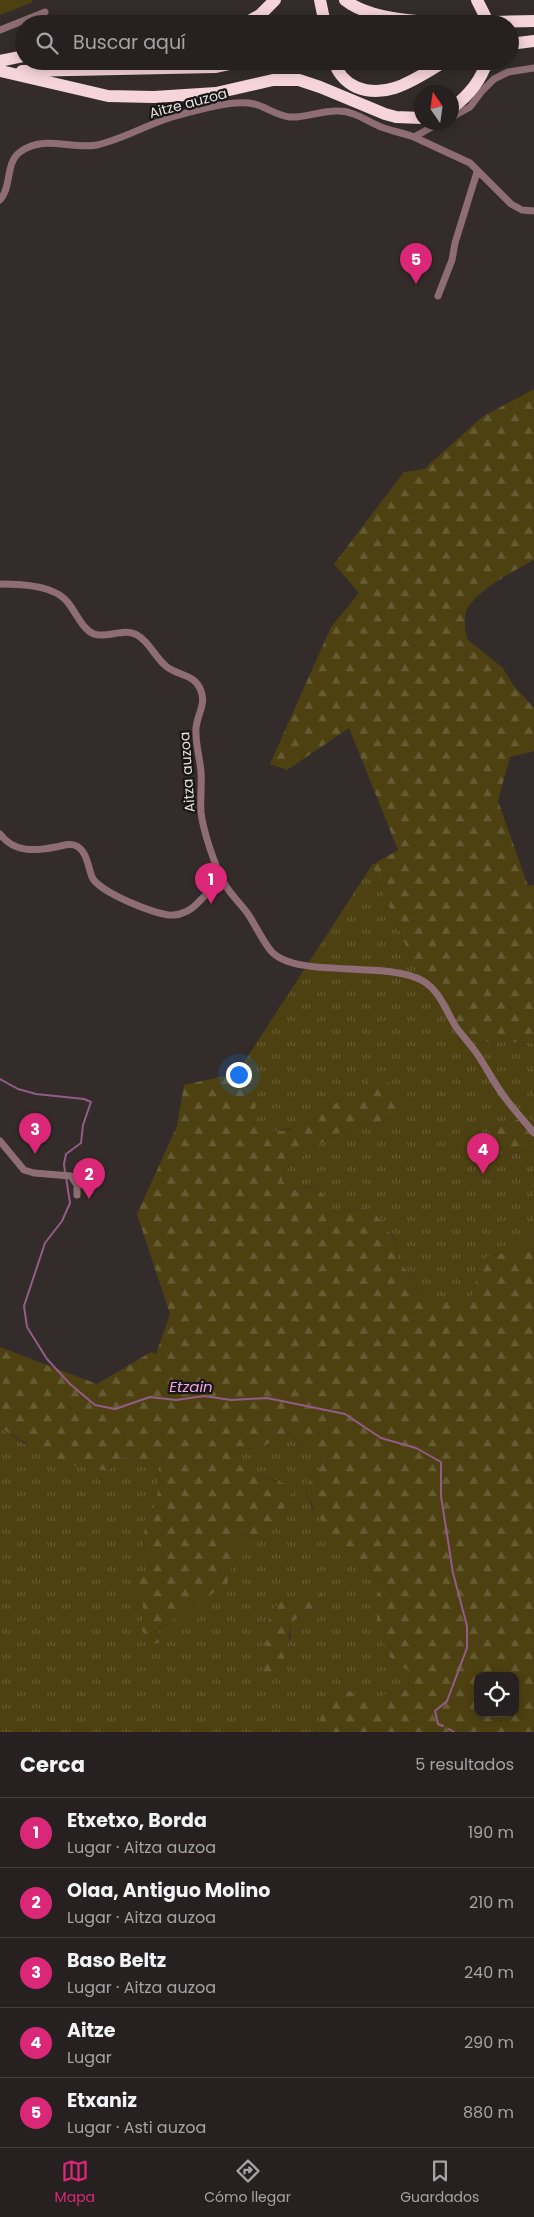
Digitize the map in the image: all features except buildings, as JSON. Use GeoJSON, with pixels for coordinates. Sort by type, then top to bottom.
{"type":"FeatureCollection","features":[{"type":"Feature","properties":{"kind":"highway"},"geometry":{"type":"LineString","coordinates":[[260,15],[275,0]]}},
{"type":"Feature","properties":{"kind":"highway"},"geometry":{"type":"LineString","coordinates":[[320,0],[323,15]]}},
{"type":"Feature","properties":{"kind":"highway"},"geometry":{"type":"LineString","coordinates":[[346,0],[362,10],[385,15]]}},
{"type":"Feature","properties":{"kind":"highway"},"geometry":{"type":"LineString","coordinates":[[477,0],[484,15]]}},
{"type":"Feature","properties":{"kind":"highway"},"geometry":{"type":"LineString","coordinates":[[519,22],[534,22]]}},
{"type":"Feature","properties":{"kind":"highway"},"geometry":{"type":"LineString","coordinates":[[519,25],[534,22]]}},
{"type":"Feature","properties":{"kind":"highway"},"geometry":{"type":"LineString","coordinates":[[519,35],[534,33]]}},
{"type":"Feature","properties":{"kind":"highway"},"geometry":{"type":"LineString","coordinates":[[519,43],[534,41]]}},
{"type":"Feature","properties":{"kind":"highway"},"geometry":{"type":"LineString","coordinates":[[0,68],[15,60]]}},
{"type":"Feature","properties":{"kind":"highway"},"geometry":{"type":"LineString","coordinates":[[0,68],[15,68]]}},
{"type":"Feature","properties":{"kind":"highway"},"geometry":{"type":"LineString","coordinates":[[0,68],[108,96],[154,97],[216,93],[273,80],[299,80],[384,114],[396,117],[414,118]]}},
{"type":"Feature","properties":{"kind":"highway"},"geometry":{"type":"LineString","coordinates":[[338,70],[349,83],[362,89],[376,92],[399,86],[429,70]]}},
{"type":"Feature","properties":{"kind":"highway"},"geometry":{"type":"LineString","coordinates":[[459,102],[472,90],[484,70]]}},
{"type":"Feature","properties":{"kind":"street"},"geometry":{"type":"LineString","coordinates":[[38,15],[45,12]]}},
{"type":"Feature","properties":{"kind":"street"},"geometry":{"type":"LineString","coordinates":[[0,30],[15,24]]}},
{"type":"Feature","properties":{"kind":"street"},"geometry":{"type":"LineString","coordinates":[[459,113],[470,107],[494,79],[508,72],[534,68]]}},
{"type":"Feature","properties":{"kind":"street","name":"Aitze auzoa"},"geometry":{"type":"LineString","coordinates":[[0,200],[7,189],[14,159],[17,154],[30,146],[51,142],[78,146],[98,145],[172,117],[245,102],[288,117],[338,111],[352,113],[382,127],[414,137],[470,163],[511,204],[522,210],[534,211]]}},
{"type":"Feature","properties":{"kind":"street"},"geometry":{"type":"LineString","coordinates":[[414,137],[427,130]]}},
{"type":"Feature","properties":{"kind":"street"},"geometry":{"type":"LineString","coordinates":[[438,296],[452,260],[455,243],[478,172]]}},
{"type":"Feature","properties":{"kind":"street","name":"Aitza auzoa"},"geometry":{"type":"LineString","coordinates":[[0,584],[33,585],[49,590],[67,601],[84,626],[92,634],[102,635],[124,632],[136,634],[168,668],[190,677],[197,683],[202,692],[203,704],[195,730],[201,771],[201,812],[206,836],[225,885],[245,910],[272,952],[281,960],[326,968],[401,973],[412,975],[426,983],[439,996],[457,1028],[476,1052],[506,1099],[534,1133]]}},
{"type":"Feature","properties":{"kind":"street"},"geometry":{"type":"LineString","coordinates":[[0,834],[12,846],[22,850],[71,844],[78,846],[84,854],[92,880],[100,888],[132,903],[172,916],[186,912],[194,907],[209,891],[225,885]]}},
{"type":"Feature","properties":{"kind":"street"},"geometry":{"type":"LineString","coordinates":[[0,1141],[24,1170],[34,1174],[70,1175],[77,1185],[77,1195]]}},
{"type":"Feature","properties":{"kind":"green space"},"geometry":{"type":"Polygon","coordinates":[[[0,0],[33,0],[31,3],[0,15],[0,0]]]}},
{"type":"Feature","properties":{"kind":"green space"},"geometry":{"type":"Polygon","coordinates":[[[534,389],[534,560],[496,582],[477,597],[470,604],[466,612],[465,622],[467,639],[503,668],[513,685],[534,708],[534,751],[510,757],[498,801],[528,886],[534,885],[534,1043],[475,1041],[457,1023],[443,997],[420,974],[410,956],[372,865],[398,850],[349,728],[287,770],[270,764],[331,627],[359,593],[334,564],[404,472],[424,469],[482,417],[534,389]]]}},
{"type":"Feature","properties":{"kind":"green space"},"geometry":{"type":"Polygon","coordinates":[[[372,865],[410,956],[475,1041],[534,1043],[534,1122],[526,1117],[489,1129],[497,1154],[534,1151],[534,1234],[524,1249],[491,1256],[477,1262],[475,1291],[470,1297],[424,1295],[398,1259],[398,1244],[393,1236],[363,1208],[336,1213],[316,1185],[293,1190],[282,1181],[282,1173],[310,1150],[340,1132],[395,1118],[372,1076],[360,1095],[327,1108],[297,1126],[275,1132],[264,1130],[251,1120],[249,1078],[237,1073],[372,865]]]}},
{"type":"Feature","properties":{"kind":"green space"},"geometry":{"type":"Polygon","coordinates":[[[379,1072],[391,1085],[400,1102],[402,1113],[395,1118],[340,1132],[310,1150],[282,1173],[282,1181],[293,1190],[316,1185],[336,1213],[363,1208],[372,1210],[398,1244],[398,1259],[424,1295],[470,1297],[475,1291],[477,1262],[491,1256],[523,1249],[534,1234],[534,1732],[317,1732],[316,1729],[331,1696],[348,1690],[369,1705],[376,1704],[385,1694],[402,1694],[409,1684],[408,1671],[390,1657],[377,1627],[377,1593],[386,1593],[388,1586],[351,1555],[320,1518],[305,1491],[322,1464],[318,1451],[303,1445],[288,1432],[264,1446],[236,1451],[238,1464],[253,1474],[292,1486],[292,1493],[270,1535],[257,1539],[242,1533],[235,1537],[235,1557],[227,1584],[159,1629],[160,1642],[150,1646],[142,1630],[143,1602],[131,1588],[138,1577],[150,1569],[143,1542],[146,1518],[157,1504],[159,1465],[124,1457],[108,1471],[75,1466],[45,1454],[0,1428],[0,1347],[97,1384],[151,1352],[156,1354],[170,1314],[137,1214],[177,1126],[184,1085],[237,1073],[249,1078],[259,1097],[251,1120],[273,1131],[282,1131],[299,1124],[327,1107],[360,1095],[372,1076],[379,1072]]]}},
{"type":"Feature","properties":{"kind":"green space"},"geometry":{"type":"Polygon","coordinates":[[[526,1117],[534,1122],[534,1151],[497,1154],[489,1129],[526,1117]]]}},
{"type":"Feature","properties":{"kind":"green space"},"geometry":{"type":"Polygon","coordinates":[[[0,1428],[25,1444],[124,1457],[159,1465],[157,1504],[146,1518],[143,1542],[150,1570],[138,1577],[143,1602],[142,1630],[160,1642],[159,1630],[178,1615],[235,1557],[235,1537],[242,1533],[257,1539],[278,1481],[253,1474],[238,1464],[236,1451],[264,1446],[288,1432],[303,1445],[318,1450],[322,1464],[305,1491],[312,1507],[377,1578],[388,1586],[386,1593],[377,1594],[390,1657],[408,1671],[409,1684],[402,1695],[385,1694],[376,1704],[369,1706],[348,1690],[316,1729],[317,1732],[0,1732],[0,1428]],[[324,1597],[292,1621],[311,1609],[324,1597]],[[290,1623],[267,1641],[264,1670],[261,1679],[291,1637],[290,1623]]]}},
{"type":"Feature","properties":{"kind":"green space"},"geometry":{"type":"Polygon","coordinates":[[[315,1591],[324,1597],[311,1609],[290,1623],[289,1639],[281,1666],[267,1686],[261,1679],[271,1613],[275,1607],[283,1602],[315,1591]]]}},
{"type":"Feature","properties":{"kind":"waterway","name":"Etzain"},"geometry":{"type":"LineString","coordinates":[[0,1079],[18,1089],[36,1094],[84,1099],[91,1102],[83,1125],[81,1143],[66,1154],[65,1172]]}},
{"type":"Feature","properties":{"kind":"waterway","name":"Etzain"},"geometry":{"type":"LineString","coordinates":[[66,1177],[70,1203],[62,1221],[45,1243],[24,1306],[27,1327],[47,1359],[70,1384],[95,1405],[115,1409],[150,1397],[176,1400],[204,1396],[231,1400],[267,1398],[345,1414],[381,1438],[416,1448],[441,1462],[441,1496],[453,1573],[467,1626],[467,1648],[447,1701],[435,1711],[438,1724],[443,1726]]}},
{"type":"Feature","properties":{"kind":"waterway","name":"Etzain"},"geometry":{"type":"LineString","coordinates":[[449,1729],[454,1732]]}},
{"type":"Feature","properties":{"kind":"place","name":"Etxaniz"},"geometry":{"type":"Point","coordinates":[416,284]}},
{"type":"Feature","properties":{"kind":"place","name":"Etxetxo, Borda"},"geometry":{"type":"Point","coordinates":[211,904]}},
{"type":"Feature","properties":{"kind":"place","name":"Baso Beltz"},"geometry":{"type":"Point","coordinates":[35,1154]}},
{"type":"Feature","properties":{"kind":"place","name":"Aitze"},"geometry":{"type":"Point","coordinates":[483,1174]}},
{"type":"Feature","properties":{"kind":"place","name":"Olaa, Antiguo Molino"},"geometry":{"type":"Point","coordinates":[89,1199]}}]}
